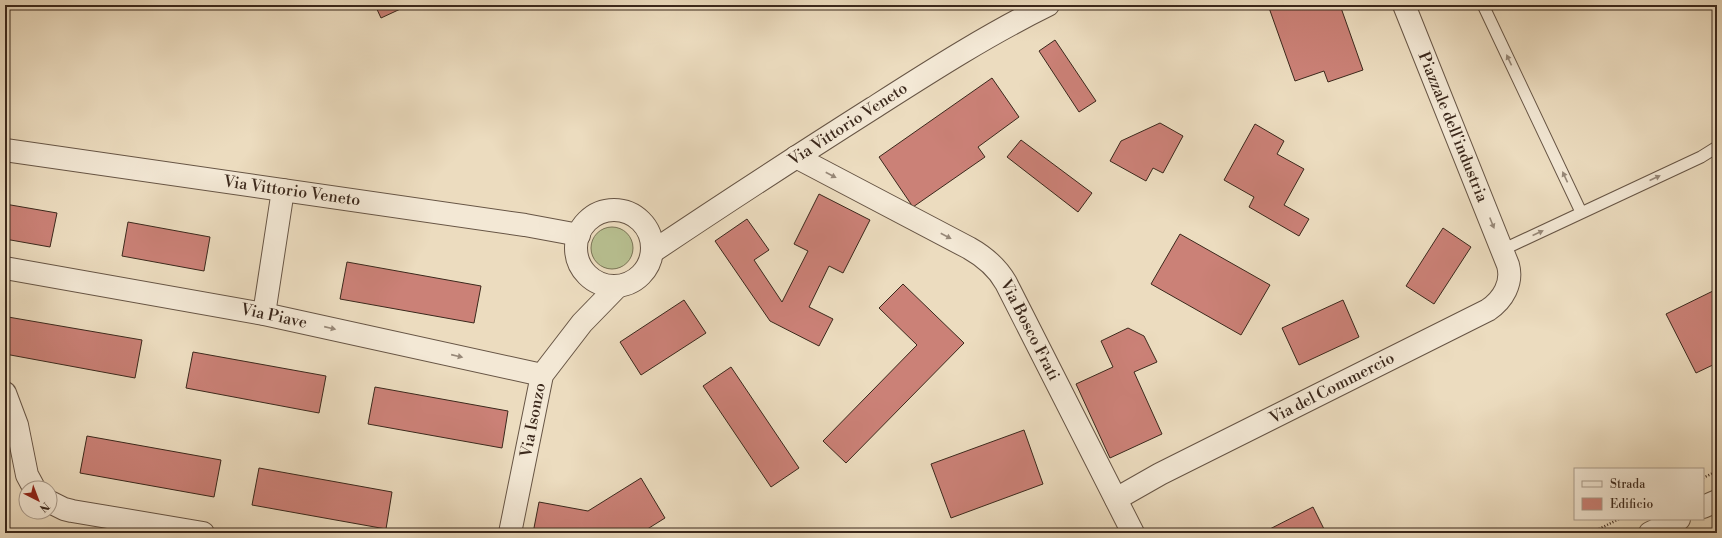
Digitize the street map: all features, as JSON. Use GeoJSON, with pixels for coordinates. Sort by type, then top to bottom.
{"type":"FeatureCollection","features":[{"type":"Feature","properties":{"kind":"street","name":"Via Vittorio Veneto"},"geometry":{"type":"LineString","coordinates":[[652,252],[796,157],[981,40],[1048,5]]}},
{"type":"Feature","properties":{"kind":"street","name":"Piazzale dell'industria"},"geometry":{"type":"LineString","coordinates":[[1404,5],[1502,250]]}},
{"type":"Feature","properties":{"kind":"street","name":"Via Vittorio Veneto"},"geometry":{"type":"LineString","coordinates":[[5,150],[525,224],[579,235]]}},
{"type":"Feature","properties":{"kind":"street","name":"Via Bosco Frati"},"geometry":{"type":"LineString","coordinates":[[796,157],[981,256],[996,267],[1004,279],[1133,533]]}},
{"type":"Feature","properties":{"kind":"street"},"geometry":{"type":"LineString","coordinates":[[264,314],[283,190]]}},
{"type":"Feature","properties":{"kind":"street"},"geometry":{"type":"LineString","coordinates":[[617,210],[629,213],[640,219],[652,240],[652,252],[649,264],[641,275],[631,282],[618,286],[606,285],[594,280],[584,271],[578,260],[576,247],[579,235],[585,224],[594,216],[605,211],[617,210]]}},
{"type":"Feature","properties":{"kind":"street","name":"Via del Commercio"},"geometry":{"type":"LineString","coordinates":[[1116,499],[1160,474],[1491,308],[1501,298],[1507,288],[1509,280],[1509,270],[1502,250]]}},
{"type":"Feature","properties":{"kind":"street","name":"Via Piave"},"geometry":{"type":"LineString","coordinates":[[5,268],[264,314],[542,375]]}},
{"type":"Feature","properties":{"kind":"street","name":"Via Isonzo"},"geometry":{"type":"LineString","coordinates":[[510,533],[542,375],[582,322],[618,286]]}},
{"type":"Feature","properties":{"kind":"street"},"geometry":{"type":"LineString","coordinates":[[5,393],[17,425],[26,475],[29,480]]}},
{"type":"Feature","properties":{"kind":"street"},"geometry":{"type":"LineString","coordinates":[[1704,507],[1717,501]]}},
{"type":"Feature","properties":{"kind":"street"},"geometry":{"type":"LineString","coordinates":[[58,507],[72,511],[203,533]]}},
{"type":"Feature","properties":{"kind":"street"},"geometry":{"type":"LineString","coordinates":[[1650,533],[1677,520]]}},
{"type":"Feature","properties":{"kind":"lane"},"geometry":{"type":"LineString","coordinates":[[1483,5],[1581,212]]}},
{"type":"Feature","properties":{"kind":"lane"},"geometry":{"type":"LineString","coordinates":[[1502,250],[1696,159],[1717,147]]}},
{"type":"Feature","properties":{"kind":"path"},"geometry":{"type":"LineString","coordinates":[[1704,478],[1717,471]]}},
{"type":"Feature","properties":{"kind":"path"},"geometry":{"type":"LineString","coordinates":[[1591,533],[1617,520]]}},
{"type":"Feature","properties":{"kind":"green space"},"geometry":{"type":"Polygon","coordinates":[[[612,227],[627,233],[633,248],[627,263],[612,269],[597,263],[591,248],[597,233],[612,227]]]}},
{"type":"Feature","properties":{"kind":"building"},"geometry":{"type":"Polygon","coordinates":[[[375,5],[409,5],[381,18],[375,5]]]}},
{"type":"Feature","properties":{"kind":"building"},"geometry":{"type":"Polygon","coordinates":[[[1268,5],[1340,5],[1363,70],[1328,82],[1324,71],[1295,81],[1268,5]]]}},
{"type":"Feature","properties":{"kind":"building"},"geometry":{"type":"Polygon","coordinates":[[[1055,40],[1096,101],[1079,112],[1039,51],[1055,40]]]}},
{"type":"Feature","properties":{"kind":"building"},"geometry":{"type":"Polygon","coordinates":[[[992,78],[1019,117],[978,147],[985,157],[913,207],[879,157],[992,78]]]}},
{"type":"Feature","properties":{"kind":"building"},"geometry":{"type":"Polygon","coordinates":[[[1160,123],[1183,136],[1163,173],[1153,168],[1146,181],[1110,161],[1121,141],[1160,123]]]}},
{"type":"Feature","properties":{"kind":"building"},"geometry":{"type":"Polygon","coordinates":[[[1255,124],[1284,141],[1277,154],[1304,169],[1284,205],[1309,219],[1299,236],[1249,207],[1254,197],[1224,180],[1255,124]]]}},
{"type":"Feature","properties":{"kind":"building"},"geometry":{"type":"Polygon","coordinates":[[[1021,140],[1092,193],[1078,212],[1007,157],[1021,140]]]}},
{"type":"Feature","properties":{"kind":"building"},"geometry":{"type":"Polygon","coordinates":[[[819,194],[870,220],[843,273],[829,266],[809,307],[833,319],[819,346],[770,321],[715,241],[747,219],[769,250],[754,260],[782,302],[808,251],[794,244],[819,194]]]}},
{"type":"Feature","properties":{"kind":"building"},"geometry":{"type":"Polygon","coordinates":[[[5,204],[57,213],[50,247],[5,239],[5,204]]]}},
{"type":"Feature","properties":{"kind":"building"},"geometry":{"type":"Polygon","coordinates":[[[128,222],[210,237],[204,271],[122,256],[128,222]]]}},
{"type":"Feature","properties":{"kind":"building"},"geometry":{"type":"Polygon","coordinates":[[[1443,228],[1471,247],[1434,304],[1406,286],[1443,228]]]}},
{"type":"Feature","properties":{"kind":"building"},"geometry":{"type":"Polygon","coordinates":[[[1180,234],[1270,285],[1241,335],[1151,284],[1180,234]]]}},
{"type":"Feature","properties":{"kind":"building"},"geometry":{"type":"Polygon","coordinates":[[[347,262],[481,286],[474,323],[340,299],[347,262]]]}},
{"type":"Feature","properties":{"kind":"building"},"geometry":{"type":"Polygon","coordinates":[[[903,284],[964,343],[846,463],[823,441],[917,345],[879,308],[903,284]]]}},
{"type":"Feature","properties":{"kind":"building"},"geometry":{"type":"Polygon","coordinates":[[[1717,289],[1717,363],[1696,373],[1666,314],[1717,289]]]}},
{"type":"Feature","properties":{"kind":"building"},"geometry":{"type":"Polygon","coordinates":[[[684,300],[706,333],[641,375],[620,342],[684,300]]]}},
{"type":"Feature","properties":{"kind":"building"},"geometry":{"type":"Polygon","coordinates":[[[1343,300],[1359,337],[1299,365],[1282,328],[1343,300]]]}},
{"type":"Feature","properties":{"kind":"building"},"geometry":{"type":"Polygon","coordinates":[[[8,317],[142,340],[135,378],[5,354],[5,334],[8,317]]]}},
{"type":"Feature","properties":{"kind":"building"},"geometry":{"type":"Polygon","coordinates":[[[1128,328],[1144,336],[1157,362],[1134,372],[1162,434],[1110,458],[1076,384],[1113,367],[1101,341],[1128,328]]]}},
{"type":"Feature","properties":{"kind":"building"},"geometry":{"type":"Polygon","coordinates":[[[193,352],[326,376],[319,413],[186,388],[193,352]]]}},
{"type":"Feature","properties":{"kind":"building"},"geometry":{"type":"Polygon","coordinates":[[[731,367],[799,468],[771,487],[703,386],[731,367]]]}},
{"type":"Feature","properties":{"kind":"building"},"geometry":{"type":"Polygon","coordinates":[[[375,387],[508,411],[502,448],[368,424],[375,387]]]}},
{"type":"Feature","properties":{"kind":"building"},"geometry":{"type":"Polygon","coordinates":[[[1024,430],[1043,484],[951,518],[931,464],[1024,430]]]}},
{"type":"Feature","properties":{"kind":"building"},"geometry":{"type":"Polygon","coordinates":[[[87,436],[221,460],[214,497],[80,473],[87,436]]]}},
{"type":"Feature","properties":{"kind":"building"},"geometry":{"type":"Polygon","coordinates":[[[259,468],[392,492],[386,529],[252,505],[259,468]]]}},
{"type":"Feature","properties":{"kind":"building"},"geometry":{"type":"Polygon","coordinates":[[[641,478],[665,518],[641,533],[533,533],[539,502],[588,511],[641,478]]]}},
{"type":"Feature","properties":{"kind":"building"},"geometry":{"type":"Polygon","coordinates":[[[1313,507],[1326,533],[1262,533],[1313,507]]]}}]}
